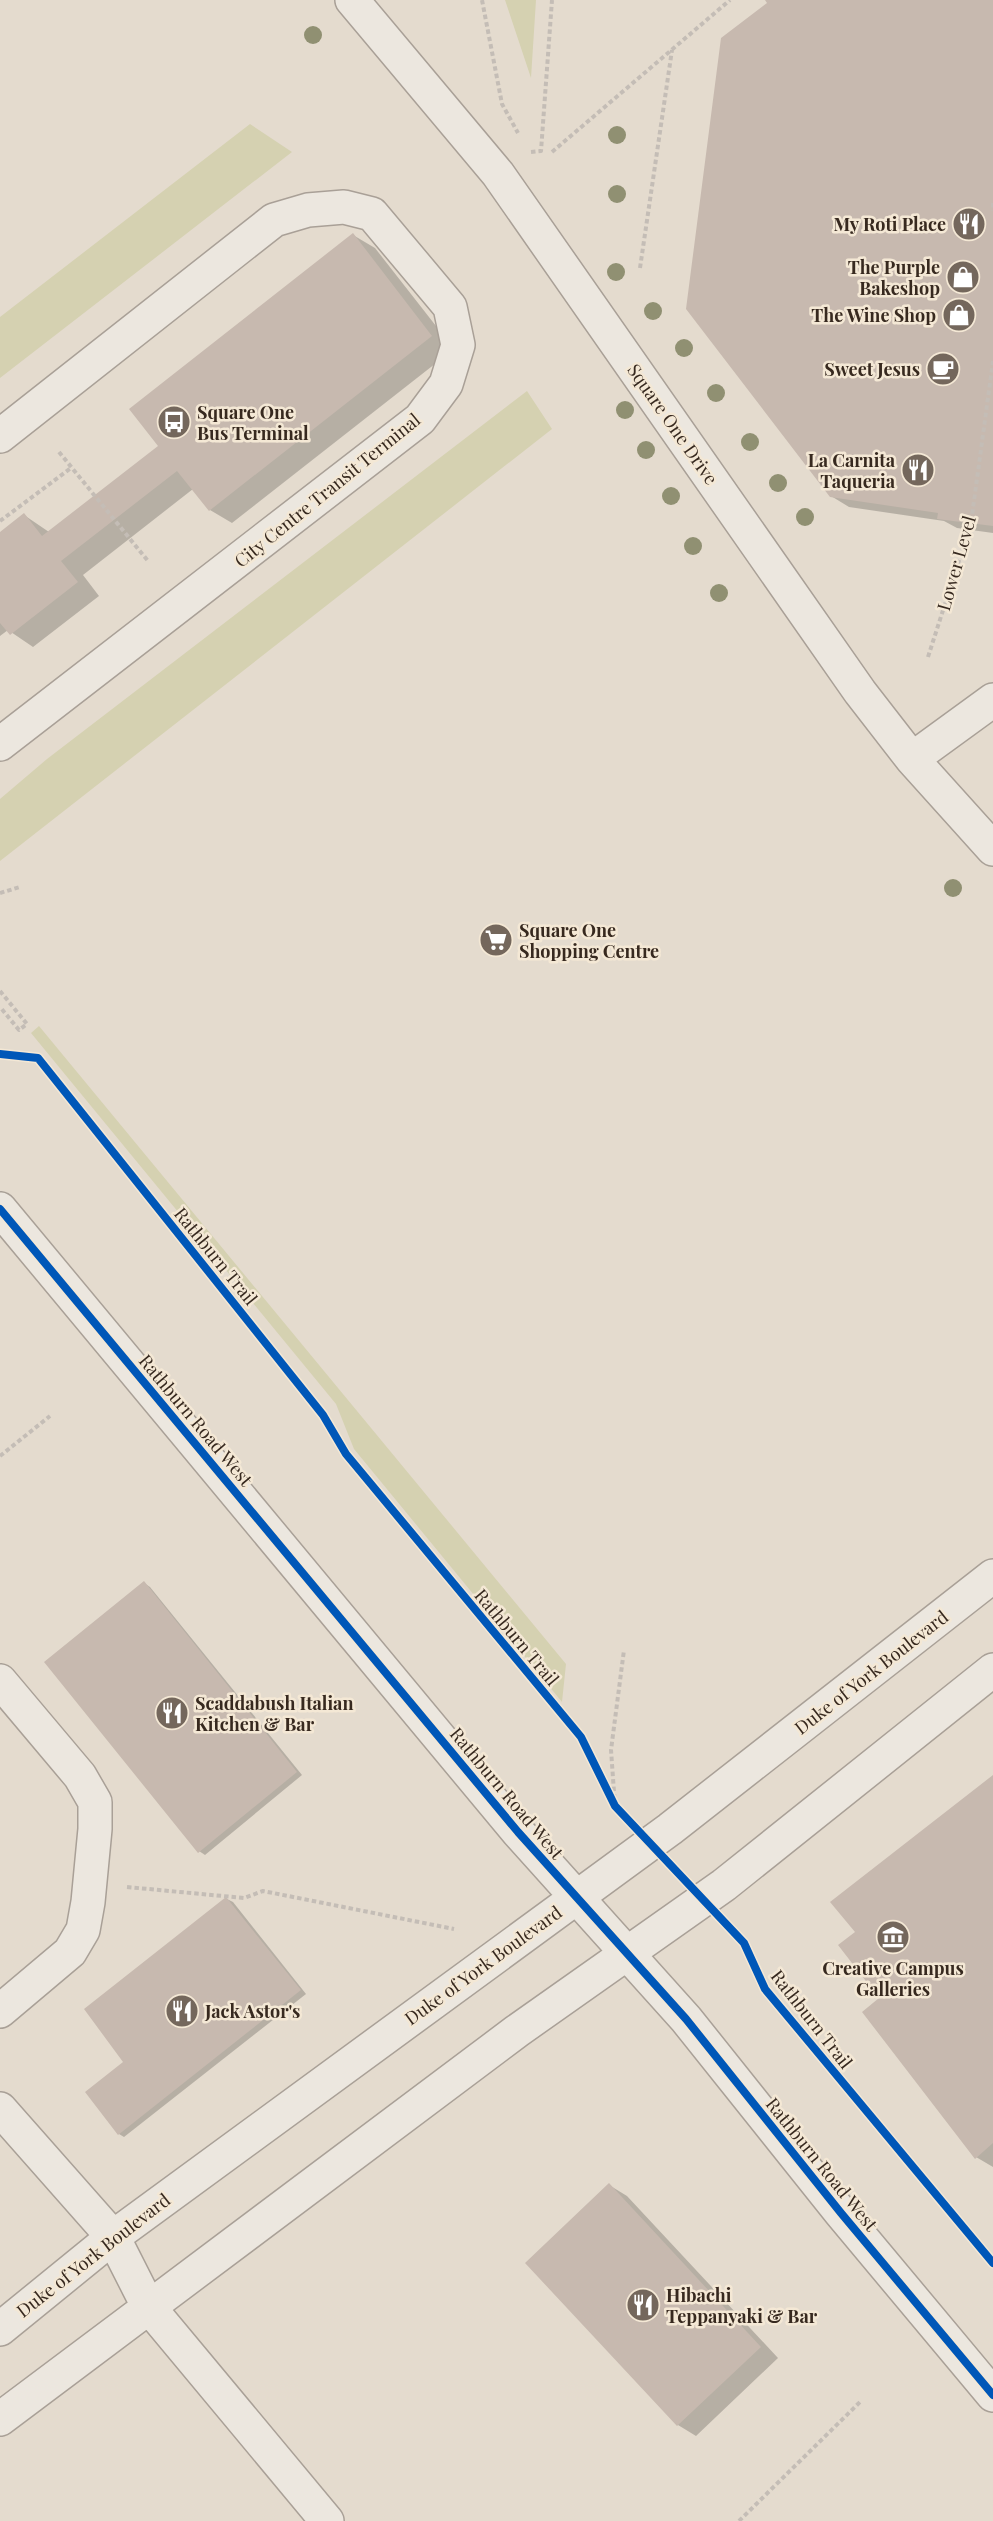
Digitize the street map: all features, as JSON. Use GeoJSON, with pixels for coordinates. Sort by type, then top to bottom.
{"type":"FeatureCollection","features":[{"type":"Feature","properties":{"kind":"street","name":"Square One Drive"},"geometry":{"type":"LineString","coordinates":[[352,0],[498,174],[860,692],[912,759],[993,849]]}},
{"type":"Feature","properties":{"kind":"street","name":"City Centre Transit Terminal"},"geometry":{"type":"LineString","coordinates":[[0,436],[274,220],[308,210],[344,207],[372,214],[450,307],[458,345],[446,384],[420,419],[0,744]]}},
{"type":"Feature","properties":{"kind":"street"},"geometry":{"type":"LineString","coordinates":[[912,759],[993,700]]}},
{"type":"Feature","properties":{"kind":"street","name":"Rathburn Road West"},"geometry":{"type":"LineString","coordinates":[[0,1209],[511,1823],[686,2019],[841,2212],[993,2395]]}},
{"type":"Feature","properties":{"kind":"street","name":"Duke of York Boulevard"},"geometry":{"type":"LineString","coordinates":[[0,2329],[113,2237],[651,1844],[993,1576]]}},
{"type":"Feature","properties":{"kind":"street"},"geometry":{"type":"LineString","coordinates":[[0,2419],[517,2031],[724,1885],[993,1670]]}},
{"type":"Feature","properties":{"kind":"street"},"geometry":{"type":"LineString","coordinates":[[0,1681],[80,1776],[95,1802],[95,1829],[88,1902],[82,1930],[70,1952],[0,2011]]}},
{"type":"Feature","properties":{"kind":"street"},"geometry":{"type":"LineString","coordinates":[[0,2109],[113,2237],[148,2306],[327,2521]]}},
{"type":"Feature","properties":{"kind":"path"},"geometry":{"type":"LineString","coordinates":[[482,0],[502,104],[523,143]]}},
{"type":"Feature","properties":{"kind":"path"},"geometry":{"type":"LineString","coordinates":[[529,152],[542,151],[552,0]]}},
{"type":"Feature","properties":{"kind":"path"},"geometry":{"type":"LineString","coordinates":[[552,152],[730,0]]}},
{"type":"Feature","properties":{"kind":"path"},"geometry":{"type":"LineString","coordinates":[[640,268],[672,50]]}},
{"type":"Feature","properties":{"kind":"path"},"geometry":{"type":"LineString","coordinates":[[993,203],[993,211]]}},
{"type":"Feature","properties":{"kind":"path"},"geometry":{"type":"LineString","coordinates":[[59,452],[148,561]]}},
{"type":"Feature","properties":{"kind":"path"},"geometry":{"type":"LineString","coordinates":[[0,521],[71,468]]}},
{"type":"Feature","properties":{"kind":"path"},"geometry":{"type":"LineString","coordinates":[[0,893],[20,887]]}},
{"type":"Feature","properties":{"kind":"path"},"geometry":{"type":"LineString","coordinates":[[0,991],[27,1024],[19,1030],[0,1007]]}},
{"type":"Feature","properties":{"kind":"path"},"geometry":{"type":"LineString","coordinates":[[0,1456],[50,1416]]}},
{"type":"Feature","properties":{"kind":"path"},"geometry":{"type":"LineString","coordinates":[[615,1806],[611,1750],[624,1650]]}},
{"type":"Feature","properties":{"kind":"path"},"geometry":{"type":"LineString","coordinates":[[606,1786],[615,1806],[651,1844]]}},
{"type":"Feature","properties":{"kind":"path"},"geometry":{"type":"LineString","coordinates":[[124,1887],[244,1898],[263,1891],[454,1929]]}},
{"type":"Feature","properties":{"kind":"path"},"geometry":{"type":"LineString","coordinates":[[739,2521],[861,2400]]}},
{"type":"Feature","properties":{"kind":"shaded area"},"geometry":{"type":"Polygon","coordinates":[[[505,0],[536,0],[531,78],[505,0]]]}},
{"type":"Feature","properties":{"kind":"shaded area"},"geometry":{"type":"Polygon","coordinates":[[[250,124],[292,152],[0,378],[0,317],[250,124]]]}},
{"type":"Feature","properties":{"kind":"shaded area"},"geometry":{"type":"Polygon","coordinates":[[[527,391],[552,429],[0,861],[0,799],[47,759],[527,391]]]}},
{"type":"Feature","properties":{"kind":"shaded area"},"geometry":{"type":"Polygon","coordinates":[[[39,1026],[566,1664],[562,1702],[354,1449],[336,1404],[31,1033],[39,1026]]]}},
{"type":"Feature","properties":{"kind":"building"},"geometry":{"type":"Polygon","coordinates":[[[765,0],[993,0],[993,526],[937,519],[938,513],[830,497],[686,309],[721,38],[767,3],[765,0]]]}},
{"type":"Feature","properties":{"kind":"building"},"geometry":{"type":"Polygon","coordinates":[[[353,233],[432,336],[209,511],[177,471],[61,561],[78,582],[10,635],[0,623],[0,532],[24,513],[42,536],[158,446],[129,409],[353,233]]]}},
{"type":"Feature","properties":{"kind":"building"},"geometry":{"type":"Polygon","coordinates":[[[144,1581],[297,1772],[198,1853],[44,1662],[144,1581]]]}},
{"type":"Feature","properties":{"kind":"building"},"geometry":{"type":"Polygon","coordinates":[[[993,1775],[993,2143],[975,2159],[862,2012],[879,1998],[838,1945],[855,1932],[830,1902],[993,1775]]]}},
{"type":"Feature","properties":{"kind":"building"},"geometry":{"type":"Polygon","coordinates":[[[226,1897],[301,1990],[118,2135],[85,2092],[123,2062],[84,2009],[226,1897]]]}},
{"type":"Feature","properties":{"kind":"building","name":"Hibachi Teppanyaki & Bar"},"geometry":{"type":"Polygon","coordinates":[[[609,2183],[761,2347],[677,2426],[525,2263],[609,2183]]]}},
{"type":"Feature","properties":{"kind":"cycle path","name":"Rathburn Trail"},"geometry":{"type":"LineString","coordinates":[[0,1054],[38,1058],[323,1415],[346,1454],[581,1737],[615,1806],[744,1943],[765,1989],[993,2263]]}},
{"type":"Feature","properties":{"kind":"cycle path"},"geometry":{"type":"LineString","coordinates":[[0,1209],[518,1832],[686,2019],[841,2213],[993,2395]]}},
{"type":"Feature","properties":{"kind":"place","name":"My Roti Place"},"geometry":{"type":"Point","coordinates":[969,224]}},
{"type":"Feature","properties":{"kind":"place","name":"The Purple Bakeshop"},"geometry":{"type":"Point","coordinates":[963,277]}},
{"type":"Feature","properties":{"kind":"place","name":"The Wine Shop"},"geometry":{"type":"Point","coordinates":[959,315]}},
{"type":"Feature","properties":{"kind":"place","name":"Sweet Jesus"},"geometry":{"type":"Point","coordinates":[943,369]}},
{"type":"Feature","properties":{"kind":"place","name":"Square One Bus Terminal"},"geometry":{"type":"Point","coordinates":[174,422]}},
{"type":"Feature","properties":{"kind":"place","name":"La Carnita Taqueria"},"geometry":{"type":"Point","coordinates":[918,470]}},
{"type":"Feature","properties":{"kind":"place","name":"Square One Shopping Centre"},"geometry":{"type":"Point","coordinates":[496,940]}},
{"type":"Feature","properties":{"kind":"place","name":"Scaddabush Italian Kitchen & Bar"},"geometry":{"type":"Point","coordinates":[172,1713]}},
{"type":"Feature","properties":{"kind":"place","name":"Creative Campus Galleries"},"geometry":{"type":"Point","coordinates":[893,1937]}},
{"type":"Feature","properties":{"kind":"place","name":"Jack Astor's"},"geometry":{"type":"Point","coordinates":[182,2011]}},
{"type":"Feature","properties":{"kind":"place","name":"Hibachi Teppanyaki & Bar"},"geometry":{"type":"Point","coordinates":[643,2305]}}]}
